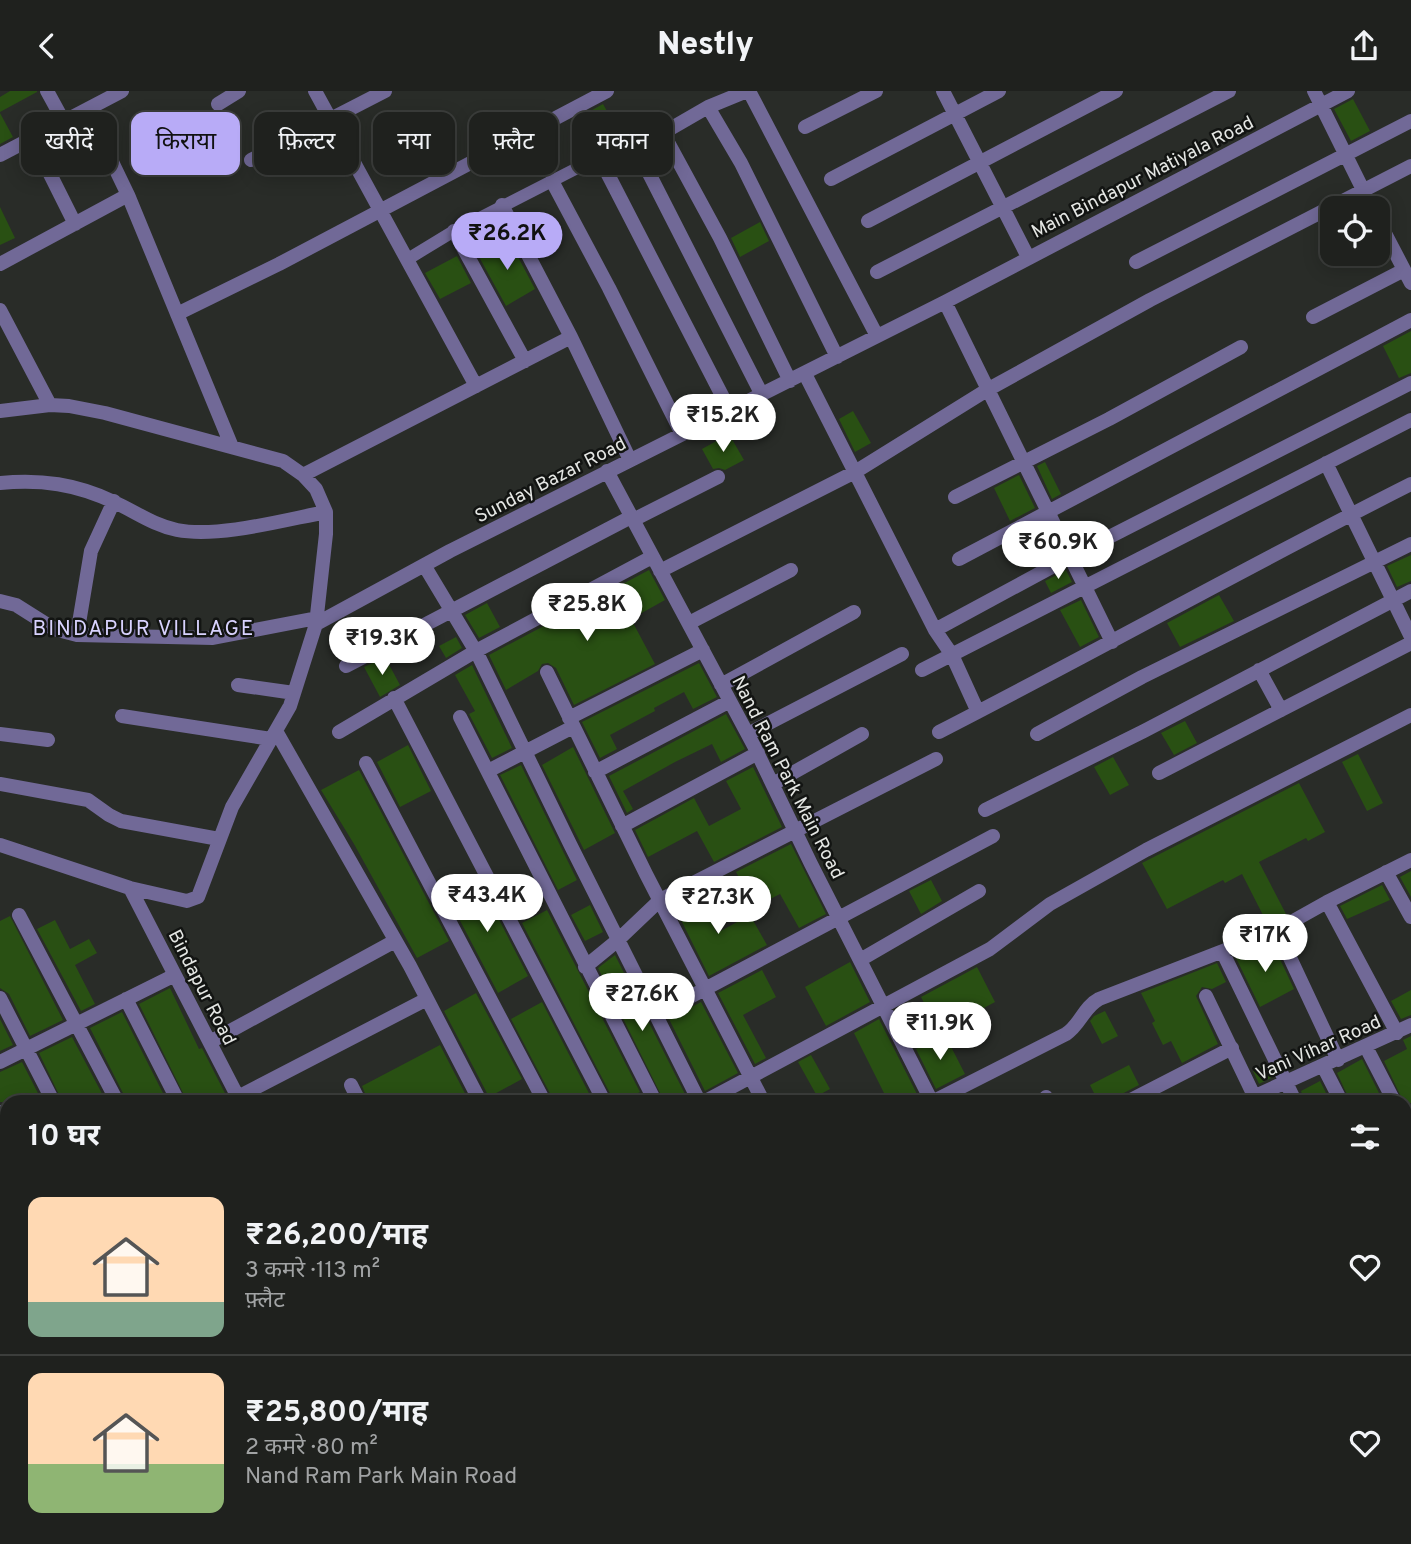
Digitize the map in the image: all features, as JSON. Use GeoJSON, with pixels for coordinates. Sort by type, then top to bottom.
{"type":"FeatureCollection","features":[{"type":"Feature","properties":{"kind":"street"},"geometry":{"type":"LineString","coordinates":[[47,91],[59,112]]}},
{"type":"Feature","properties":{"kind":"street"},"geometry":{"type":"LineString","coordinates":[[83,112],[122,91]]}},
{"type":"Feature","properties":{"kind":"street"},"geometry":{"type":"LineString","coordinates":[[218,104],[239,91]]}},
{"type":"Feature","properties":{"kind":"street"},"geometry":{"type":"LineString","coordinates":[[315,91],[325,112]]}},
{"type":"Feature","properties":{"kind":"street"},"geometry":{"type":"LineString","coordinates":[[344,112],[385,91]]}},
{"type":"Feature","properties":{"kind":"street"},"geometry":{"type":"LineString","coordinates":[[177,314],[607,91]]}},
{"type":"Feature","properties":{"kind":"street"},"geometry":{"type":"LineString","coordinates":[[673,126],[708,107],[748,91],[877,336]]}},
{"type":"Feature","properties":{"kind":"street"},"geometry":{"type":"LineString","coordinates":[[805,127],[876,91]]}},
{"type":"Feature","properties":{"kind":"street"},"geometry":{"type":"LineString","coordinates":[[943,91],[1028,257]]}},
{"type":"Feature","properties":{"kind":"street"},"geometry":{"type":"LineString","coordinates":[[831,179],[999,91]]}},
{"type":"Feature","properties":{"kind":"street"},"geometry":{"type":"LineString","coordinates":[[869,221],[1116,91]]}},
{"type":"Feature","properties":{"kind":"street"},"geometry":{"type":"LineString","coordinates":[[877,272],[1229,91]]}},
{"type":"Feature","properties":{"kind":"street"},"geometry":{"type":"LineString","coordinates":[[1314,91],[1319,106],[1366,196]]}},
{"type":"Feature","properties":{"kind":"street","name":"Main Bindapur Matiyala Road"},"geometry":{"type":"LineString","coordinates":[[1028,257],[1348,91]]}},
{"type":"Feature","properties":{"kind":"street"},"geometry":{"type":"LineString","coordinates":[[708,107],[741,163],[837,357]]}},
{"type":"Feature","properties":{"kind":"street"},"geometry":{"type":"LineString","coordinates":[[87,110],[128,195],[232,447]]}},
{"type":"Feature","properties":{"kind":"street"},"geometry":{"type":"LineString","coordinates":[[1136,262],[1411,121]]}},
{"type":"Feature","properties":{"kind":"street"},"geometry":{"type":"LineString","coordinates":[[0,155],[21,144]]}},
{"type":"Feature","properties":{"kind":"street"},"geometry":{"type":"LineString","coordinates":[[673,151],[720,238],[790,381]]}},
{"type":"Feature","properties":{"kind":"street"},"geometry":{"type":"LineString","coordinates":[[660,571],[855,472],[987,390],[1150,300],[1411,166]]}},
{"type":"Feature","properties":{"kind":"street"},"geometry":{"type":"LineString","coordinates":[[359,171],[476,386]]}},
{"type":"Feature","properties":{"kind":"street"},"geometry":{"type":"LineString","coordinates":[[408,259],[502,205],[572,171]]}},
{"type":"Feature","properties":{"kind":"street"},"geometry":{"type":"LineString","coordinates":[[50,175],[75,224]]}},
{"type":"Feature","properties":{"kind":"street"},"geometry":{"type":"LineString","coordinates":[[607,175],[730,411]]}},
{"type":"Feature","properties":{"kind":"street"},"geometry":{"type":"LineString","coordinates":[[650,175],[762,395]]}},
{"type":"Feature","properties":{"kind":"street"},"geometry":{"type":"LineString","coordinates":[[552,181],[610,288],[682,434]]}},
{"type":"Feature","properties":{"kind":"street"},"geometry":{"type":"LineString","coordinates":[[0,264],[128,195]]}},
{"type":"Feature","properties":{"kind":"street"},"geometry":{"type":"LineString","coordinates":[[502,205],[571,337],[630,460]]}},
{"type":"Feature","properties":{"kind":"street"},"geometry":{"type":"LineString","coordinates":[[454,231],[525,361]]}},
{"type":"Feature","properties":{"kind":"street"},"geometry":{"type":"LineString","coordinates":[[1313,317],[1408,276],[1390,242]]}},
{"type":"Feature","properties":{"kind":"street","name":"Sunday Bazar Road"},"geometry":{"type":"LineString","coordinates":[[0,600],[16,605],[54,629],[77,635],[213,638],[316,621],[607,471],[945,302],[1028,257]]}},
{"type":"Feature","properties":{"kind":"street"},"geometry":{"type":"LineString","coordinates":[[945,302],[1112,642]]}},
{"type":"Feature","properties":{"kind":"street"},"geometry":{"type":"LineString","coordinates":[[0,310],[50,405]]}},
{"type":"Feature","properties":{"kind":"street"},"geometry":{"type":"LineString","coordinates":[[959,558],[1411,320]]}},
{"type":"Feature","properties":{"kind":"street"},"geometry":{"type":"LineString","coordinates":[[303,475],[571,337]]}},
{"type":"Feature","properties":{"kind":"street"},"geometry":{"type":"LineString","coordinates":[[955,497],[1109,419],[1241,347]]}},
{"type":"Feature","properties":{"kind":"street"},"geometry":{"type":"LineString","coordinates":[[805,373],[935,630],[952,655],[978,712]]}},
{"type":"Feature","properties":{"kind":"street"},"geometry":{"type":"LineString","coordinates":[[935,630],[1070,557],[1411,383]]}},
{"type":"Feature","properties":{"kind":"street"},"geometry":{"type":"LineString","coordinates":[[0,411],[69,405],[283,461],[303,475],[316,489],[326,512],[316,621],[290,706],[232,807],[200,893],[194,900],[187,901],[130,888],[0,845]]}},
{"type":"Feature","properties":{"kind":"street"},"geometry":{"type":"LineString","coordinates":[[922,670],[1411,420]]}},
{"type":"Feature","properties":{"kind":"street"},"geometry":{"type":"LineString","coordinates":[[1158,773],[1411,640],[1325,463]]}},
{"type":"Feature","properties":{"kind":"street","name":"Nand Ram Park Main Road"},"geometry":{"type":"LineString","coordinates":[[607,471],[758,753],[928,1095]]}},
{"type":"Feature","properties":{"kind":"street"},"geometry":{"type":"LineString","coordinates":[[346,666],[718,477]]}},
{"type":"Feature","properties":{"kind":"street"},"geometry":{"type":"LineString","coordinates":[[0,483],[59,483],[114,501],[158,525],[190,531],[229,529],[326,512]]}},
{"type":"Feature","properties":{"kind":"street"},"geometry":{"type":"LineString","coordinates":[[939,732],[1411,484]]}},
{"type":"Feature","properties":{"kind":"street"},"geometry":{"type":"LineString","coordinates":[[77,635],[91,551],[114,501]]}},
{"type":"Feature","properties":{"kind":"street"},"geometry":{"type":"LineString","coordinates":[[1037,734],[1142,677],[1411,544]]}},
{"type":"Feature","properties":{"kind":"street"},"geometry":{"type":"LineString","coordinates":[[339,732],[476,652],[652,557]]}},
{"type":"Feature","properties":{"kind":"street"},"geometry":{"type":"LineString","coordinates":[[424,565],[476,652],[697,1095]]}},
{"type":"Feature","properties":{"kind":"street"},"geometry":{"type":"LineString","coordinates":[[689,623],[791,570]]}},
{"type":"Feature","properties":{"kind":"street"},"geometry":{"type":"LineString","coordinates":[[985,810],[1411,591]]}},
{"type":"Feature","properties":{"kind":"street"},"geometry":{"type":"LineString","coordinates":[[722,685],[854,612]]}},
{"type":"Feature","properties":{"kind":"street"},"geometry":{"type":"LineString","coordinates":[[488,771],[703,650]]}},
{"type":"Feature","properties":{"kind":"street"},"geometry":{"type":"LineString","coordinates":[[748,734],[902,654]]}},
{"type":"Feature","properties":{"kind":"street"},"geometry":{"type":"LineString","coordinates":[[1259,670],[1280,710]]}},
{"type":"Feature","properties":{"kind":"street"},"geometry":{"type":"LineString","coordinates":[[547,672],[622,826],[760,1095]]}},
{"type":"Feature","properties":{"kind":"street"},"geometry":{"type":"LineString","coordinates":[[237,685],[294,693]]}},
{"type":"Feature","properties":{"kind":"street"},"geometry":{"type":"LineString","coordinates":[[394,698],[601,1095]]}},
{"type":"Feature","properties":{"kind":"street"},"geometry":{"type":"LineString","coordinates":[[595,772],[730,701]]}},
{"type":"Feature","properties":{"kind":"street"},"geometry":{"type":"LineString","coordinates":[[716,1095],[990,949],[1050,904],[1146,850],[1411,715]]}},
{"type":"Feature","properties":{"kind":"street"},"geometry":{"type":"LineString","coordinates":[[122,716],[274,735]]}},
{"type":"Feature","properties":{"kind":"street"},"geometry":{"type":"LineString","coordinates":[[460,717],[647,1095]]}},
{"type":"Feature","properties":{"kind":"street"},"geometry":{"type":"LineString","coordinates":[[0,734],[48,740]]}},
{"type":"Feature","properties":{"kind":"street"},"geometry":{"type":"LineString","coordinates":[[772,784],[862,734]]}},
{"type":"Feature","properties":{"kind":"street"},"geometry":{"type":"LineString","coordinates":[[274,735],[395,941],[477,1095]]}},
{"type":"Feature","properties":{"kind":"street"},"geometry":{"type":"LineString","coordinates":[[622,826],[758,753]]}},
{"type":"Feature","properties":{"kind":"street"},"geometry":{"type":"LineString","coordinates":[[585,967],[660,900],[936,759]]}},
{"type":"Feature","properties":{"kind":"street"},"geometry":{"type":"LineString","coordinates":[[366,763],[541,1095]]}},
{"type":"Feature","properties":{"kind":"street"},"geometry":{"type":"LineString","coordinates":[[0,784],[88,800],[121,821],[219,839]]}},
{"type":"Feature","properties":{"kind":"street"},"geometry":{"type":"LineString","coordinates":[[656,1016],[993,836]]}},
{"type":"Feature","properties":{"kind":"street"},"geometry":{"type":"LineString","coordinates":[[948,1095],[1066,1034],[1075,1028],[1092,1003],[1099,999],[1277,930],[1411,860]]}},
{"type":"Feature","properties":{"kind":"street"},"geometry":{"type":"LineString","coordinates":[[1386,872],[1411,917]]}},
{"type":"Feature","properties":{"kind":"street","name":"Bindapur Road"},"geometry":{"type":"LineString","coordinates":[[130,888],[237,1095]]}},
{"type":"Feature","properties":{"kind":"street"},"geometry":{"type":"LineString","coordinates":[[860,960],[979,891]]}},
{"type":"Feature","properties":{"kind":"street"},"geometry":{"type":"LineString","coordinates":[[1327,902],[1407,1030]]}},
{"type":"Feature","properties":{"kind":"street"},"geometry":{"type":"LineString","coordinates":[[19,915],[114,1095]]}},
{"type":"Feature","properties":{"kind":"street"},"geometry":{"type":"LineString","coordinates":[[1277,930],[1338,1060]]}},
{"type":"Feature","properties":{"kind":"street"},"geometry":{"type":"LineString","coordinates":[[210,1042],[395,941]]}},
{"type":"Feature","properties":{"kind":"street"},"geometry":{"type":"LineString","coordinates":[[1223,953],[1292,1095]]}},
{"type":"Feature","properties":{"kind":"street"},"geometry":{"type":"LineString","coordinates":[[0,1062],[175,975]]}},
{"type":"Feature","properties":{"kind":"street"},"geometry":{"type":"LineString","coordinates":[[1206,996],[1232,1048],[1248,1095]]}},
{"type":"Feature","properties":{"kind":"street"},"geometry":{"type":"LineString","coordinates":[[0,998],[50,1095]]}},
{"type":"Feature","properties":{"kind":"street"},"geometry":{"type":"LineString","coordinates":[[126,999],[175,1095]]}},
{"type":"Feature","properties":{"kind":"street"},"geometry":{"type":"LineString","coordinates":[[249,1095],[427,999]]}},
{"type":"Feature","properties":{"kind":"street","name":"Vani Vihar Road"},"geometry":{"type":"LineString","coordinates":[[1261,1095],[1407,1030]]}},
{"type":"Feature","properties":{"kind":"street"},"geometry":{"type":"LineString","coordinates":[[1366,1047],[1391,1095]]}},
{"type":"Feature","properties":{"kind":"street"},"geometry":{"type":"LineString","coordinates":[[1141,1095],[1232,1048]]}},
{"type":"Feature","properties":{"kind":"street"},"geometry":{"type":"LineString","coordinates":[[1323,1066],[1338,1095]]}},
{"type":"Feature","properties":{"kind":"street"},"geometry":{"type":"LineString","coordinates":[[351,1085],[356,1095]]}},
{"type":"Feature","properties":{"kind":"building"},"geometry":{"type":"Polygon","coordinates":[[[10,91],[37,92],[0,112],[0,97],[10,91]]]}},
{"type":"Feature","properties":{"kind":"building"},"geometry":{"type":"Polygon","coordinates":[[[1353,99],[1370,131],[1351,141],[1334,109],[1353,99]]]}},
{"type":"Feature","properties":{"kind":"building"},"geometry":{"type":"Polygon","coordinates":[[[603,104],[608,112],[588,112],[603,104]]]}},
{"type":"Feature","properties":{"kind":"building"},"geometry":{"type":"Polygon","coordinates":[[[0,113],[13,137],[0,144],[0,113]]]}},
{"type":"Feature","properties":{"kind":"building"},"geometry":{"type":"Polygon","coordinates":[[[0,207],[15,238],[0,245],[0,207]]]}},
{"type":"Feature","properties":{"kind":"building"},"geometry":{"type":"Polygon","coordinates":[[[760,222],[769,241],[740,257],[731,238],[760,222]]]}},
{"type":"Feature","properties":{"kind":"building"},"geometry":{"type":"Polygon","coordinates":[[[508,238],[535,289],[506,306],[478,255],[508,238]]]}},
{"type":"Feature","properties":{"kind":"building"},"geometry":{"type":"Polygon","coordinates":[[[457,256],[471,283],[440,299],[425,273],[457,256]]]}},
{"type":"Feature","properties":{"kind":"building"},"geometry":{"type":"Polygon","coordinates":[[[1411,331],[1411,373],[1399,378],[1383,346],[1411,331]]]}},
{"type":"Feature","properties":{"kind":"building"},"geometry":{"type":"Polygon","coordinates":[[[853,411],[871,443],[855,452],[839,419],[853,411]]]}},
{"type":"Feature","properties":{"kind":"building"},"geometry":{"type":"Polygon","coordinates":[[[729,434],[744,460],[725,470],[713,469],[702,449],[729,434]]]}},
{"type":"Feature","properties":{"kind":"building"},"geometry":{"type":"Polygon","coordinates":[[[1045,462],[1061,494],[1052,499],[1037,466],[1045,462]]]}},
{"type":"Feature","properties":{"kind":"building"},"geometry":{"type":"Polygon","coordinates":[[[1019,475],[1035,508],[1010,521],[994,488],[1019,475]]]}},
{"type":"Feature","properties":{"kind":"building"},"geometry":{"type":"Polygon","coordinates":[[[1411,555],[1411,581],[1397,587],[1387,566],[1411,555]]]}},
{"type":"Feature","properties":{"kind":"building"},"geometry":{"type":"Polygon","coordinates":[[[649,570],[665,600],[631,619],[655,664],[574,705],[556,668],[548,663],[542,664],[538,671],[506,690],[489,655],[649,570]]]}},
{"type":"Feature","properties":{"kind":"building"},"geometry":{"type":"Polygon","coordinates":[[[1066,570],[1072,582],[1051,593],[1045,581],[1066,570]]]}},
{"type":"Feature","properties":{"kind":"building"},"geometry":{"type":"Polygon","coordinates":[[[1219,595],[1234,621],[1180,647],[1167,623],[1219,595]]]}},
{"type":"Feature","properties":{"kind":"building"},"geometry":{"type":"Polygon","coordinates":[[[1081,600],[1099,637],[1080,647],[1060,610],[1081,600]]]}},
{"type":"Feature","properties":{"kind":"building"},"geometry":{"type":"Polygon","coordinates":[[[487,603],[500,627],[479,638],[465,615],[487,603]]]}},
{"type":"Feature","properties":{"kind":"building"},"geometry":{"type":"Polygon","coordinates":[[[456,637],[462,648],[446,658],[439,646],[456,637]]]}},
{"type":"Feature","properties":{"kind":"building"},"geometry":{"type":"Polygon","coordinates":[[[385,657],[400,685],[380,697],[364,667],[385,657]]]}},
{"type":"Feature","properties":{"kind":"building"},"geometry":{"type":"Polygon","coordinates":[[[699,663],[717,697],[693,709],[684,692],[610,735],[617,749],[600,758],[582,722],[699,663]]]}},
{"type":"Feature","properties":{"kind":"building"},"geometry":{"type":"Polygon","coordinates":[[[472,665],[512,748],[492,758],[469,714],[475,711],[455,675],[472,665]]]}},
{"type":"Feature","properties":{"kind":"building"},"geometry":{"type":"Polygon","coordinates":[[[726,714],[745,749],[721,762],[712,744],[675,762],[623,791],[633,809],[627,813],[609,776],[726,714]]]}},
{"type":"Feature","properties":{"kind":"building"},"geometry":{"type":"Polygon","coordinates":[[[1185,721],[1197,743],[1174,755],[1161,733],[1185,721]]]}},
{"type":"Feature","properties":{"kind":"building"},"geometry":{"type":"Polygon","coordinates":[[[408,745],[431,791],[400,807],[377,762],[408,745]]]}},
{"type":"Feature","properties":{"kind":"building"},"geometry":{"type":"Polygon","coordinates":[[[573,747],[615,833],[584,850],[542,765],[573,747]]]}},
{"type":"Feature","properties":{"kind":"building"},"geometry":{"type":"Polygon","coordinates":[[[1358,754],[1383,803],[1367,811],[1342,762],[1358,754]]]}},
{"type":"Feature","properties":{"kind":"building"},"geometry":{"type":"Polygon","coordinates":[[[1113,757],[1129,785],[1110,795],[1094,767],[1113,757]]]}},
{"type":"Feature","properties":{"kind":"building"},"geometry":{"type":"Polygon","coordinates":[[[521,765],[577,880],[558,890],[500,775],[521,765]]]}},
{"type":"Feature","properties":{"kind":"building"},"geometry":{"type":"Polygon","coordinates":[[[753,767],[782,827],[714,862],[697,831],[648,857],[635,830],[694,798],[709,826],[741,809],[726,781],[753,767]]]}},
{"type":"Feature","properties":{"kind":"building"},"geometry":{"type":"Polygon","coordinates":[[[359,770],[449,941],[417,958],[321,790],[359,770]]]}},
{"type":"Feature","properties":{"kind":"building"},"geometry":{"type":"Polygon","coordinates":[[[1299,783],[1325,832],[1308,841],[1306,838],[1259,862],[1286,914],[1267,923],[1242,874],[1225,883],[1223,880],[1167,909],[1142,863],[1299,783]]]}},
{"type":"Feature","properties":{"kind":"building"},"geometry":{"type":"Polygon","coordinates":[[[791,844],[826,914],[799,928],[780,894],[755,907],[736,872],[791,844]]]}},
{"type":"Feature","properties":{"kind":"building"},"geometry":{"type":"Polygon","coordinates":[[[1411,871],[1411,897],[1400,877],[1411,871]]]}},
{"type":"Feature","properties":{"kind":"building"},"geometry":{"type":"Polygon","coordinates":[[[476,875],[528,976],[498,993],[445,892],[476,875]]]}},
{"type":"Feature","properties":{"kind":"building"},"geometry":{"type":"Polygon","coordinates":[[[931,880],[942,901],[921,914],[909,891],[931,880]]]}},
{"type":"Feature","properties":{"kind":"building"},"geometry":{"type":"Polygon","coordinates":[[[1382,885],[1390,900],[1347,919],[1340,906],[1382,885]]]}},
{"type":"Feature","properties":{"kind":"building"},"geometry":{"type":"Polygon","coordinates":[[[695,893],[717,933],[750,915],[767,945],[709,976],[673,904],[695,893]]]}},
{"type":"Feature","properties":{"kind":"building"},"geometry":{"type":"Polygon","coordinates":[[[590,905],[603,932],[585,941],[571,915],[590,905]]]}},
{"type":"Feature","properties":{"kind":"building"},"geometry":{"type":"Polygon","coordinates":[[[547,910],[640,1092],[635,1095],[611,1095],[522,923],[547,910]]]}},
{"type":"Feature","properties":{"kind":"building"},"geometry":{"type":"Polygon","coordinates":[[[10,916],[63,1020],[30,1036],[9,994],[0,988],[0,921],[10,916]]]}},
{"type":"Feature","properties":{"kind":"building"},"geometry":{"type":"Polygon","coordinates":[[[55,920],[70,949],[89,939],[97,953],[75,965],[95,1004],[81,1011],[37,929],[55,920]]]}},
{"type":"Feature","properties":{"kind":"building"},"geometry":{"type":"Polygon","coordinates":[[[1272,942],[1294,989],[1260,1007],[1235,956],[1272,942]]]}},
{"type":"Feature","properties":{"kind":"building"},"geometry":{"type":"Polygon","coordinates":[[[615,955],[685,1095],[661,1095],[598,968],[615,955]]]}},
{"type":"Feature","properties":{"kind":"building"},"geometry":{"type":"Polygon","coordinates":[[[850,962],[870,1002],[826,1026],[805,987],[850,962]]]}},
{"type":"Feature","properties":{"kind":"building"},"geometry":{"type":"Polygon","coordinates":[[[1217,963],[1226,982],[1212,989],[1202,987],[1196,996],[1218,1044],[1182,1063],[1171,1041],[1163,1045],[1141,993],[1217,963]]]}},
{"type":"Feature","properties":{"kind":"building"},"geometry":{"type":"Polygon","coordinates":[[[977,967],[995,1002],[939,1032],[921,997],[977,967]]]}},
{"type":"Feature","properties":{"kind":"building"},"geometry":{"type":"Polygon","coordinates":[[[762,970],[776,997],[743,1015],[766,1058],[755,1064],[718,993],[762,970]]]}},
{"type":"Feature","properties":{"kind":"building"},"geometry":{"type":"Polygon","coordinates":[[[170,988],[199,1049],[202,1048],[226,1095],[184,1095],[139,1004],[170,988]]]}},
{"type":"Feature","properties":{"kind":"building"},"geometry":{"type":"Polygon","coordinates":[[[1411,990],[1411,1015],[1401,1019],[1391,1001],[1411,990]]]}},
{"type":"Feature","properties":{"kind":"building"},"geometry":{"type":"Polygon","coordinates":[[[476,993],[522,1079],[488,1095],[444,1011],[476,993]]]}},
{"type":"Feature","properties":{"kind":"building"},"geometry":{"type":"Polygon","coordinates":[[[542,1002],[590,1095],[551,1095],[511,1019],[542,1002]]]}},
{"type":"Feature","properties":{"kind":"building"},"geometry":{"type":"Polygon","coordinates":[[[701,1002],[738,1073],[705,1091],[669,1019],[701,1002]]]}},
{"type":"Feature","properties":{"kind":"building"},"geometry":{"type":"Polygon","coordinates":[[[1105,1011],[1118,1036],[1102,1044],[1090,1021],[1105,1011]]]}},
{"type":"Feature","properties":{"kind":"building"},"geometry":{"type":"Polygon","coordinates":[[[122,1012],[164,1095],[124,1095],[90,1028],[122,1012]]]}},
{"type":"Feature","properties":{"kind":"building"},"geometry":{"type":"Polygon","coordinates":[[[0,1019],[13,1045],[0,1051],[0,1019]]]}},
{"type":"Feature","properties":{"kind":"building"},"geometry":{"type":"Polygon","coordinates":[[[879,1019],[917,1095],[885,1095],[854,1033],[879,1019]]]}},
{"type":"Feature","properties":{"kind":"building"},"geometry":{"type":"Polygon","coordinates":[[[945,1035],[965,1074],[936,1089],[916,1049],[945,1035]]]}},
{"type":"Feature","properties":{"kind":"building"},"geometry":{"type":"Polygon","coordinates":[[[1411,1036],[1411,1095],[1400,1095],[1384,1061],[1407,1049],[1403,1040],[1411,1036]]]}},
{"type":"Feature","properties":{"kind":"building"},"geometry":{"type":"Polygon","coordinates":[[[72,1037],[103,1095],[59,1095],[39,1053],[72,1037]]]}},
{"type":"Feature","properties":{"kind":"building"},"geometry":{"type":"Polygon","coordinates":[[[440,1045],[466,1095],[366,1095],[362,1086],[440,1045]]]}},
{"type":"Feature","properties":{"kind":"building"},"geometry":{"type":"Polygon","coordinates":[[[811,1055],[830,1089],[816,1095],[798,1062],[811,1055]]]}},
{"type":"Feature","properties":{"kind":"building"},"geometry":{"type":"Polygon","coordinates":[[[1362,1059],[1380,1095],[1347,1095],[1337,1073],[1362,1059]]]}},
{"type":"Feature","properties":{"kind":"building"},"geometry":{"type":"Polygon","coordinates":[[[22,1062],[39,1095],[0,1095],[0,1072],[22,1062]]]}},
{"type":"Feature","properties":{"kind":"building"},"geometry":{"type":"Polygon","coordinates":[[[1266,1064],[1273,1077],[1259,1084],[1253,1071],[1266,1064]]]}},
{"type":"Feature","properties":{"kind":"building"},"geometry":{"type":"Polygon","coordinates":[[[1129,1065],[1139,1085],[1120,1095],[1095,1095],[1090,1085],[1129,1065]]]}},
{"type":"Feature","properties":{"kind":"building"},"geometry":{"type":"Polygon","coordinates":[[[1320,1081],[1327,1095],[1302,1095],[1301,1091],[1320,1081]]]}},
{"type":"Feature","properties":{"kind":"district","name":"BINDAPUR VILLAGE"},"geometry":{"type":"Point","coordinates":[144,628]}}]}
